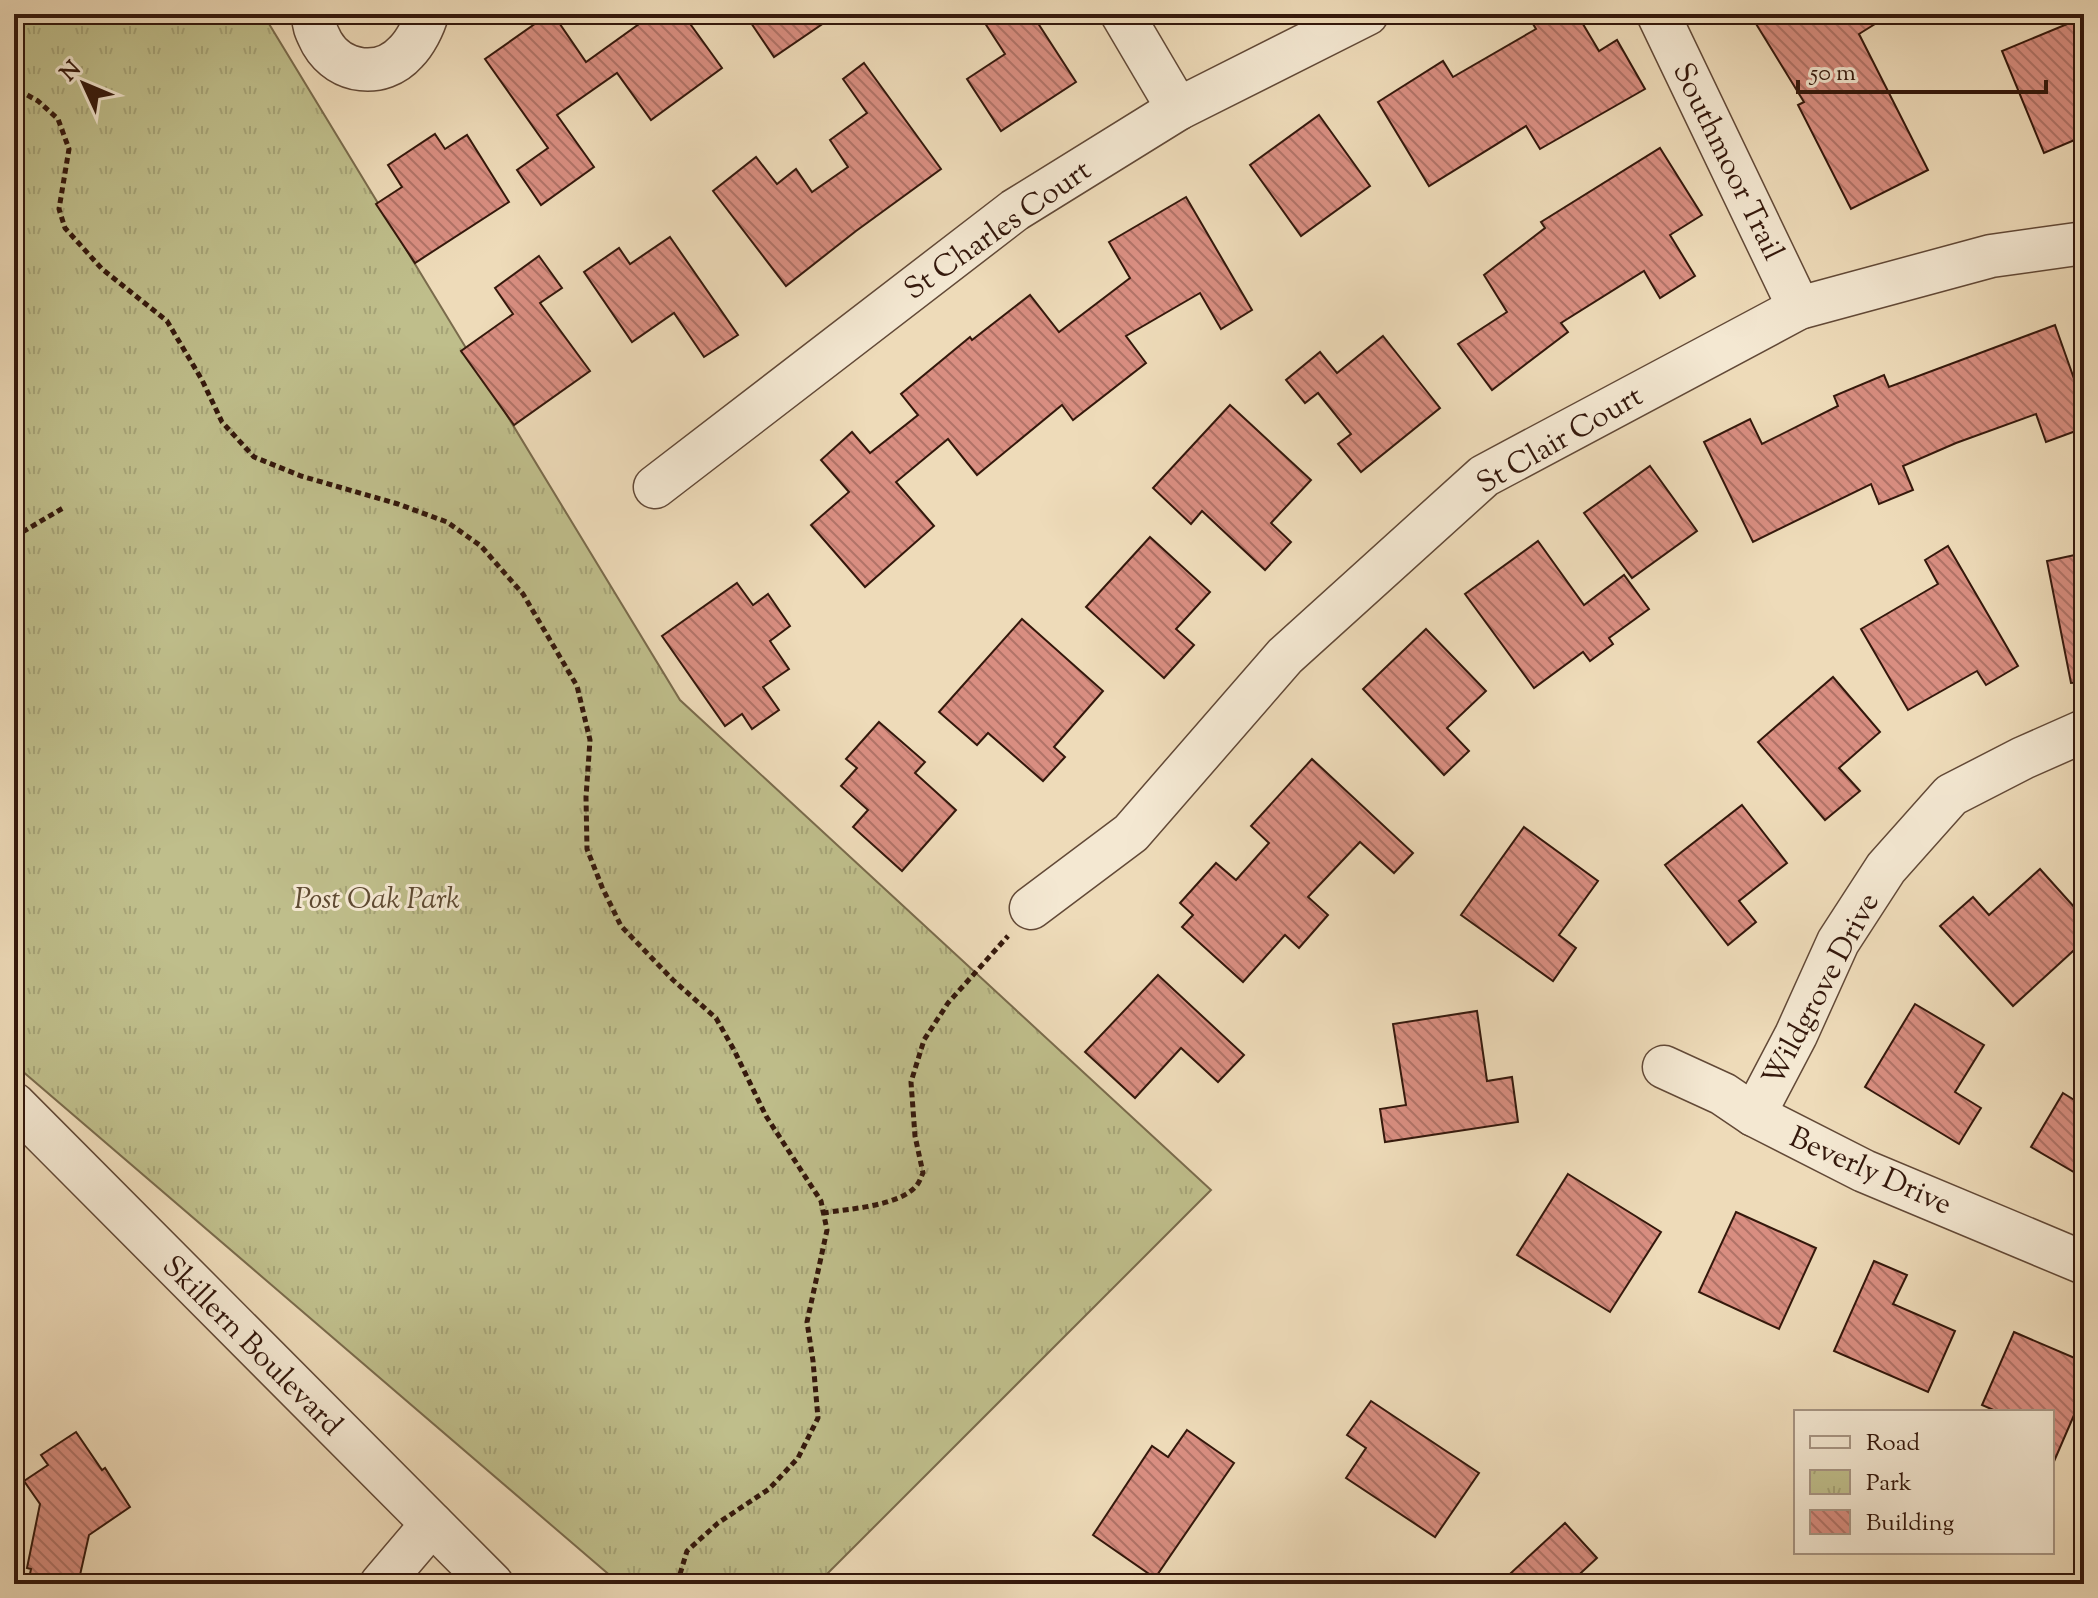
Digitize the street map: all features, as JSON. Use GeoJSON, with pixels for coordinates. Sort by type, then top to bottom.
{"type":"FeatureCollection","features":[{"type":"Feature","properties":{"kind":"street"},"geometry":{"type":"LineString","coordinates":[[314,14],[312,24],[325,47],[339,62],[360,71],[384,67],[406,52],[427,14]]}},
{"type":"Feature","properties":{"kind":"street"},"geometry":{"type":"LineString","coordinates":[[1122,14],[1178,109]]}},
{"type":"Feature","properties":{"kind":"street","name":"St Charles Court"},"geometry":{"type":"LineString","coordinates":[[655,487],[1015,210],[1178,109],[1367,14]]}},
{"type":"Feature","properties":{"kind":"street","name":"Southmoor Trail"},"geometry":{"type":"LineString","coordinates":[[1658,14],[1799,308]]}},
{"type":"Feature","properties":{"kind":"street","name":"St Clair Court"},"geometry":{"type":"LineString","coordinates":[[1031,908],[1131,833],[1285,656],[1484,476],[1799,308],[1991,256],[2084,243]]}},
{"type":"Feature","properties":{"kind":"street","name":"Wildgrove Drive"},"geometry":{"type":"LineString","coordinates":[[1754,1115],[1796,1035],[1838,942],[1886,868],[1951,795],[2084,731]]}},
{"type":"Feature","properties":{"kind":"street","name":"Beverly Drive"},"geometry":{"type":"LineString","coordinates":[[1664,1067],[1723,1094],[1754,1115],[1864,1171],[2084,1263]]}},
{"type":"Feature","properties":{"kind":"street","name":"Skillern Boulevard"},"geometry":{"type":"LineString","coordinates":[[14,1104],[492,1584]]}},
{"type":"Feature","properties":{"kind":"street"},"geometry":{"type":"LineString","coordinates":[[381,1584],[432,1524]]}},
{"type":"Feature","properties":{"kind":"path"},"geometry":{"type":"LineString","coordinates":[[14,81],[20,91],[38,101],[58,119],[69,149],[59,209],[65,228],[102,269],[167,321],[202,380],[222,422],[254,457],[301,476],[398,504],[447,522],[481,546],[523,594],[577,686],[590,740],[586,797],[587,849],[621,926],[673,980],[716,1018],[766,1116],[821,1201],[827,1230],[807,1322],[818,1418],[798,1458],[769,1489],[718,1523],[687,1551],[677,1584]]}},
{"type":"Feature","properties":{"kind":"path"},"geometry":{"type":"LineString","coordinates":[[14,537],[63,508]]}},
{"type":"Feature","properties":{"kind":"path"},"geometry":{"type":"LineString","coordinates":[[823,1213],[899,1198],[916,1187],[923,1173],[915,1136],[911,1082],[924,1040],[948,1003],[1031,908]]}},
{"type":"Feature","properties":{"kind":"green space","name":"Post Oak Park"},"geometry":{"type":"Polygon","coordinates":[[[14,14],[263,14],[680,700],[1211,1190],[817,1584],[620,1584],[14,1064],[14,14]]]}},
{"type":"Feature","properties":{"kind":"building"},"geometry":{"type":"Polygon","coordinates":[[[553,14],[586,62],[653,14],[683,14],[722,68],[651,120],[617,73],[557,115],[594,167],[541,205],[517,170],[548,148],[485,59],[553,14]]]}},
{"type":"Feature","properties":{"kind":"building"},"geometry":{"type":"Polygon","coordinates":[[[745,14],[837,14],[774,57],[745,14]]]}},
{"type":"Feature","properties":{"kind":"building"},"geometry":{"type":"Polygon","coordinates":[[[979,14],[1032,14],[1076,82],[1001,131],[967,79],[1005,54],[979,14]]]}},
{"type":"Feature","properties":{"kind":"building"},"geometry":{"type":"Polygon","coordinates":[[[1527,14],[1577,14],[1599,51],[1617,40],[1645,89],[1540,149],[1526,126],[1429,186],[1378,102],[1443,61],[1453,77],[1536,29],[1527,14]]]}},
{"type":"Feature","properties":{"kind":"building"},"geometry":{"type":"Polygon","coordinates":[[[1750,14],[1891,14],[1859,34],[1928,170],[1851,209],[1798,105],[1804,102],[1750,14]]]}},
{"type":"Feature","properties":{"kind":"building"},"geometry":{"type":"Polygon","coordinates":[[[2084,17],[2084,136],[2044,153],[2002,51],[2084,17]]]}},
{"type":"Feature","properties":{"kind":"building"},"geometry":{"type":"Polygon","coordinates":[[[864,63],[941,169],[786,286],[713,191],[756,157],[777,184],[796,169],[812,192],[848,167],[830,140],[867,113],[843,79],[864,63]]]}},
{"type":"Feature","properties":{"kind":"building"},"geometry":{"type":"Polygon","coordinates":[[[1319,115],[1370,186],[1301,236],[1250,165],[1319,115]]]}},
{"type":"Feature","properties":{"kind":"building"},"geometry":{"type":"Polygon","coordinates":[[[435,134],[445,149],[467,135],[509,202],[415,263],[376,204],[402,187],[388,165],[435,134]]]}},
{"type":"Feature","properties":{"kind":"building"},"geometry":{"type":"Polygon","coordinates":[[[1660,148],[1702,215],[1670,235],[1695,276],[1660,298],[1644,271],[1561,323],[1568,332],[1492,390],[1458,344],[1507,312],[1484,275],[1545,228],[1541,222],[1660,148]]]}},
{"type":"Feature","properties":{"kind":"building"},"geometry":{"type":"Polygon","coordinates":[[[1186,197],[1252,310],[1221,329],[1200,293],[1126,336],[1146,363],[1073,420],[1062,405],[977,475],[948,439],[896,482],[934,526],[865,587],[811,525],[849,492],[821,460],[852,432],[870,453],[918,415],[901,394],[970,337],[972,340],[1030,295],[1059,332],[1130,278],[1109,242],[1186,197]]]}},
{"type":"Feature","properties":{"kind":"building"},"geometry":{"type":"Polygon","coordinates":[[[670,237],[738,335],[704,357],[674,313],[632,342],[584,272],[619,248],[630,264],[670,237]]]}},
{"type":"Feature","properties":{"kind":"building"},"geometry":{"type":"Polygon","coordinates":[[[539,256],[562,288],[540,303],[590,371],[514,425],[461,351],[513,314],[495,288],[539,256]]]}},
{"type":"Feature","properties":{"kind":"building"},"geometry":{"type":"Polygon","coordinates":[[[2055,325],[2084,407],[2084,428],[2046,442],[2036,414],[1903,466],[1913,490],[1879,504],[1871,484],[1753,542],[1704,442],[1750,419],[1762,444],[1838,406],[1834,396],[1884,375],[1889,387],[2055,325]]]}},
{"type":"Feature","properties":{"kind":"building"},"geometry":{"type":"Polygon","coordinates":[[[1383,336],[1440,408],[1361,472],[1338,444],[1351,434],[1318,393],[1305,403],[1286,380],[1320,352],[1337,373],[1383,336]]]}},
{"type":"Feature","properties":{"kind":"building"},"geometry":{"type":"Polygon","coordinates":[[[1230,405],[1311,480],[1271,523],[1291,542],[1265,570],[1202,511],[1191,524],[1153,488],[1230,405]]]}},
{"type":"Feature","properties":{"kind":"building"},"geometry":{"type":"Polygon","coordinates":[[[1650,466],[1697,531],[1632,578],[1584,513],[1650,466]]]}},
{"type":"Feature","properties":{"kind":"building"},"geometry":{"type":"Polygon","coordinates":[[[1150,537],[1210,592],[1176,629],[1194,645],[1164,678],[1086,607],[1150,537]]]}},
{"type":"Feature","properties":{"kind":"building"},"geometry":{"type":"Polygon","coordinates":[[[1538,541],[1584,605],[1624,575],[1649,609],[1609,638],[1613,644],[1590,661],[1583,652],[1534,688],[1465,594],[1538,541]]]}},
{"type":"Feature","properties":{"kind":"building"},"geometry":{"type":"Polygon","coordinates":[[[1948,546],[2018,666],[1986,685],[1977,671],[1908,710],[1861,629],[1938,584],[1925,560],[1948,546]]]}},
{"type":"Feature","properties":{"kind":"building"},"geometry":{"type":"Polygon","coordinates":[[[2084,553],[2084,682],[2071,683],[2047,561],[2084,553]]]}},
{"type":"Feature","properties":{"kind":"building"},"geometry":{"type":"Polygon","coordinates":[[[737,583],[753,605],[768,594],[790,626],[770,641],[789,669],[763,687],[779,710],[752,729],[742,714],[725,726],[662,636],[737,583]]]}},
{"type":"Feature","properties":{"kind":"building"},"geometry":{"type":"Polygon","coordinates":[[[1022,619],[1103,691],[1054,747],[1065,757],[1043,781],[988,733],[977,745],[939,712],[1022,619]]]}},
{"type":"Feature","properties":{"kind":"building"},"geometry":{"type":"Polygon","coordinates":[[[1426,629],[1486,691],[1447,728],[1469,751],[1444,775],[1363,689],[1426,629]]]}},
{"type":"Feature","properties":{"kind":"building"},"geometry":{"type":"Polygon","coordinates":[[[1833,677],[1880,732],[1839,768],[1860,791],[1825,820],[1758,742],[1833,677]]]}},
{"type":"Feature","properties":{"kind":"building"},"geometry":{"type":"Polygon","coordinates":[[[879,722],[925,762],[915,773],[956,810],[902,871],[853,827],[868,810],[841,786],[857,768],[846,759],[879,722]]]}},
{"type":"Feature","properties":{"kind":"building"},"geometry":{"type":"Polygon","coordinates":[[[1312,759],[1413,853],[1394,873],[1360,842],[1308,897],[1328,915],[1299,948],[1285,935],[1243,982],[1182,927],[1193,915],[1180,903],[1216,863],[1236,880],[1269,843],[1251,826],[1312,759]]]}},
{"type":"Feature","properties":{"kind":"building"},"geometry":{"type":"Polygon","coordinates":[[[1742,805],[1787,863],[1739,901],[1756,922],[1728,945],[1665,865],[1742,805]]]}},
{"type":"Feature","properties":{"kind":"building"},"geometry":{"type":"Polygon","coordinates":[[[1524,827],[1598,881],[1559,935],[1576,948],[1553,981],[1461,915],[1524,827]]]}},
{"type":"Feature","properties":{"kind":"building"},"geometry":{"type":"Polygon","coordinates":[[[2040,869],[2084,918],[2084,941],[2013,1006],[1940,926],[1973,897],[1989,915],[2040,869]]]}},
{"type":"Feature","properties":{"kind":"building"},"geometry":{"type":"Polygon","coordinates":[[[1158,975],[1244,1055],[1218,1082],[1181,1048],[1135,1098],[1085,1052],[1158,975]]]}},
{"type":"Feature","properties":{"kind":"building"},"geometry":{"type":"Polygon","coordinates":[[[1915,1004],[1984,1045],[1955,1092],[1981,1108],[1959,1144],[1865,1087],[1915,1004]]]}},
{"type":"Feature","properties":{"kind":"building"},"geometry":{"type":"Polygon","coordinates":[[[1477,1011],[1487,1081],[1512,1077],[1518,1122],[1385,1142],[1380,1109],[1406,1105],[1393,1024],[1477,1011]]]}},
{"type":"Feature","properties":{"kind":"building"},"geometry":{"type":"Polygon","coordinates":[[[2063,1093],[2084,1106],[2084,1178],[2031,1147],[2063,1093]]]}},
{"type":"Feature","properties":{"kind":"building"},"geometry":{"type":"Polygon","coordinates":[[[1568,1174],[1661,1232],[1610,1312],[1517,1255],[1568,1174]]]}},
{"type":"Feature","properties":{"kind":"building"},"geometry":{"type":"Polygon","coordinates":[[[1736,1212],[1816,1248],[1779,1329],[1699,1292],[1736,1212]]]}},
{"type":"Feature","properties":{"kind":"building"},"geometry":{"type":"Polygon","coordinates":[[[1874,1261],[1907,1275],[1893,1304],[1955,1331],[1928,1392],[1834,1351],[1874,1261]]]}},
{"type":"Feature","properties":{"kind":"building"},"geometry":{"type":"Polygon","coordinates":[[[2014,1332],[2084,1362],[2084,1392],[2054,1461],[2054,1410],[1993,1410],[1982,1405],[2014,1332]]]}},
{"type":"Feature","properties":{"kind":"building"},"geometry":{"type":"Polygon","coordinates":[[[1371,1401],[1479,1473],[1435,1537],[1346,1478],[1366,1448],[1347,1435],[1371,1401]]]}},
{"type":"Feature","properties":{"kind":"building"},"geometry":{"type":"Polygon","coordinates":[[[1187,1430],[1234,1463],[1155,1578],[1093,1535],[1152,1446],[1168,1457],[1187,1430]]]}},
{"type":"Feature","properties":{"kind":"building"},"geometry":{"type":"Polygon","coordinates":[[[76,1432],[102,1470],[105,1468],[130,1507],[89,1535],[78,1584],[28,1584],[31,1569],[27,1568],[40,1504],[24,1481],[48,1465],[41,1455],[76,1432]]]}},
{"type":"Feature","properties":{"kind":"building"},"geometry":{"type":"Polygon","coordinates":[[[1565,1523],[1597,1558],[1569,1584],[1499,1584],[1565,1523]]]}}]}
